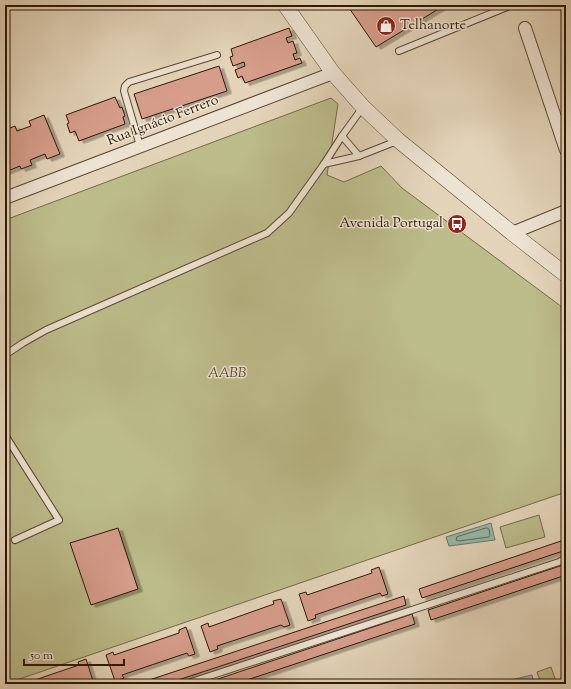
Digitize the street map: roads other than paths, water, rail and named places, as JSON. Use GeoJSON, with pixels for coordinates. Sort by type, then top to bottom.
{"type":"FeatureCollection","features":[{"type":"Feature","properties":{"kind":"street"},"geometry":{"type":"LineString","coordinates":[[285,5],[333,72],[363,107],[398,140],[566,275]]}},
{"type":"Feature","properties":{"kind":"street"},"geometry":{"type":"LineString","coordinates":[[524,28],[566,150]]}},
{"type":"Feature","properties":{"kind":"street","name":"Rua Ignácio Ferrero"},"geometry":{"type":"LineString","coordinates":[[5,198],[333,72]]}},
{"type":"Feature","properties":{"kind":"street"},"geometry":{"type":"LineString","coordinates":[[512,233],[566,212]]}},
{"type":"Feature","properties":{"kind":"lane"},"geometry":{"type":"LineString","coordinates":[[399,51],[512,5]]}},
{"type":"Feature","properties":{"kind":"lane"},"geometry":{"type":"LineString","coordinates":[[140,146],[124,91],[129,82],[217,56]]}},
{"type":"Feature","properties":{"kind":"lane"},"geometry":{"type":"LineString","coordinates":[[5,355],[46,330],[267,233],[289,213],[363,107]]}},
{"type":"Feature","properties":{"kind":"lane"},"geometry":{"type":"LineString","coordinates":[[342,136],[359,156]]}},
{"type":"Feature","properties":{"kind":"lane"},"geometry":{"type":"LineString","coordinates":[[324,164],[359,156],[398,140]]}},
{"type":"Feature","properties":{"kind":"lane"},"geometry":{"type":"LineString","coordinates":[[5,435],[60,520],[15,540]]}},
{"type":"Feature","properties":{"kind":"lane"},"geometry":{"type":"LineString","coordinates":[[559,562],[566,554]]}},
{"type":"Feature","properties":{"kind":"lane"},"geometry":{"type":"LineString","coordinates":[[185,684],[559,562],[566,558]]}},
{"type":"Feature","properties":{"kind":"water"},"geometry":{"type":"Polygon","coordinates":[[[491,523],[495,540],[449,546],[446,537],[491,523]]]}},
{"type":"Feature","properties":{"kind":"water"},"geometry":{"type":"Polygon","coordinates":[[[532,675],[534,684],[503,684],[502,682],[532,675]]]}},
{"type":"Feature","properties":{"kind":"place","name":"Telhanorte"},"geometry":{"type":"Point","coordinates":[386,26]}},
{"type":"Feature","properties":{"kind":"place","name":"Avenida Portugal"},"geometry":{"type":"Point","coordinates":[457,224]}},
{"type":"Feature","properties":{"kind":"park label","name":"AABB"},"geometry":{"type":"Point","coordinates":[227,374]}}]}
